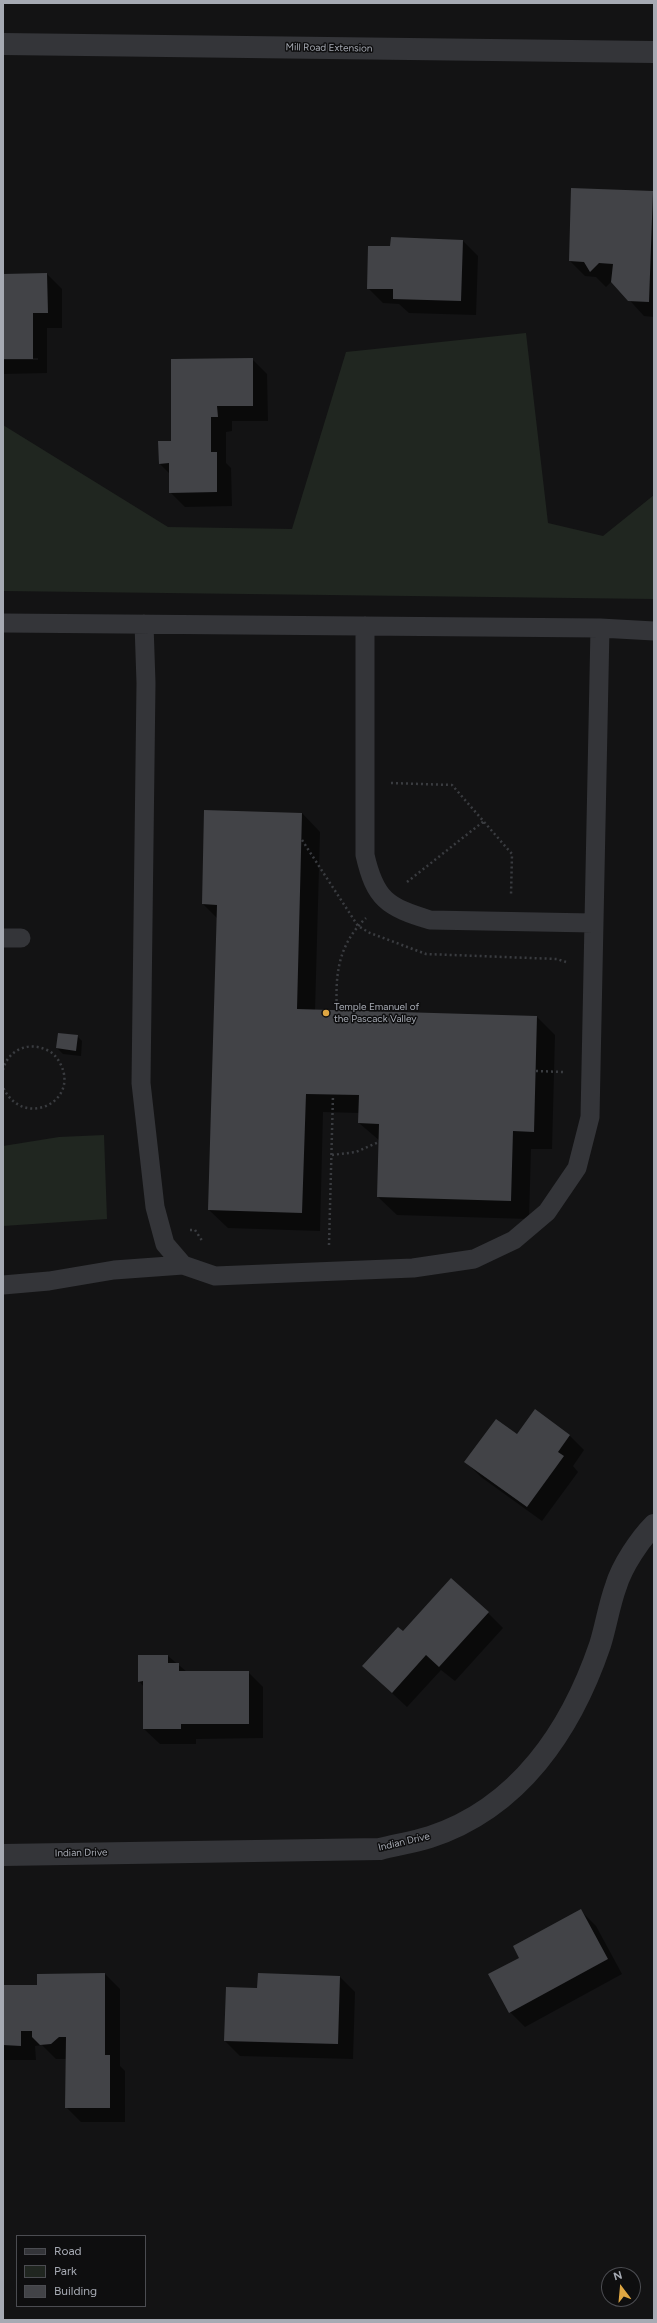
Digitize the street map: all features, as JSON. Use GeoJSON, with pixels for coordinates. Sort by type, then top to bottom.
{"type":"FeatureCollection","features":[{"type":"Feature","properties":{"kind":"street","name":"Mill Road Extension"},"geometry":{"type":"LineString","coordinates":[[3,44],[654,52]]}},
{"type":"Feature","properties":{"kind":"street","name":"Indian Drive"},"geometry":{"type":"LineString","coordinates":[[3,1854],[380,1849],[430,1837],[468,1820],[502,1799],[526,1777],[555,1739],[575,1707],[597,1652],[616,1584],[642,1537],[654,1525]]}},
{"type":"Feature","properties":{"kind":"lane"},"geometry":{"type":"LineString","coordinates":[[3,623],[600,628],[654,631]]}},
{"type":"Feature","properties":{"kind":"lane"},"geometry":{"type":"LineString","coordinates":[[144,624],[146,683],[141,1083],[155,1207],[165,1244],[183,1265]]}},
{"type":"Feature","properties":{"kind":"lane"},"geometry":{"type":"LineString","coordinates":[[365,626],[365,855],[371,880],[385,900],[404,912],[430,920],[593,923]]}},
{"type":"Feature","properties":{"kind":"lane"},"geometry":{"type":"LineString","coordinates":[[3,1285],[49,1281],[114,1270],[183,1265],[215,1276],[413,1268],[474,1259],[514,1240],[547,1212],[577,1168],[588,1125],[600,628]]}},
{"type":"Feature","properties":{"kind":"path"},"geometry":{"type":"LineString","coordinates":[[365,782],[452,785],[512,854],[510,922]]}},
{"type":"Feature","properties":{"kind":"path"},"geometry":{"type":"LineString","coordinates":[[302,840],[358,926],[370,933],[426,954],[557,959],[569,963]]}},
{"type":"Feature","properties":{"kind":"path"},"geometry":{"type":"LineString","coordinates":[[3,1070],[11,1056],[20,1050],[30,1047],[41,1048],[51,1052],[58,1060],[63,1069],[64,1080],[57,1098],[49,1105],[40,1108],[21,1106],[12,1101],[4,1089]]}},
{"type":"Feature","properties":{"kind":"path"},"geometry":{"type":"LineString","coordinates":[[536,1071],[567,1073]]}},
{"type":"Feature","properties":{"kind":"path"},"geometry":{"type":"LineString","coordinates":[[329,1249],[333,1095]]}},
{"type":"Feature","properties":{"kind":"path"},"geometry":{"type":"LineString","coordinates":[[332,1155],[356,1152],[379,1142]]}},
{"type":"Feature","properties":{"kind":"path"},"geometry":{"type":"LineString","coordinates":[[162,1235],[194,1230],[207,1246]]}},
{"type":"Feature","properties":{"kind":"green space"},"geometry":{"type":"Polygon","coordinates":[[[526,333],[548,523],[603,536],[654,495],[654,599],[3,591],[3,425],[168,527],[292,529],[346,352],[526,333]]]}},
{"type":"Feature","properties":{"kind":"green space"},"geometry":{"type":"Polygon","coordinates":[[[104,1135],[107,1219],[3,1226],[3,1146],[59,1137],[104,1135]]]}},
{"type":"Feature","properties":{"kind":"building"},"geometry":{"type":"Polygon","coordinates":[[[571,188],[653,191],[649,302],[628,301],[611,282],[613,264],[599,263],[590,272],[584,262],[569,261],[571,188]]]}},
{"type":"Feature","properties":{"kind":"building"},"geometry":{"type":"Polygon","coordinates":[[[391,237],[463,240],[461,301],[393,299],[393,289],[367,289],[368,246],[390,246],[391,237]]]}},
{"type":"Feature","properties":{"kind":"building"},"geometry":{"type":"Polygon","coordinates":[[[47,273],[48,313],[33,313],[33,359],[3,359],[3,274],[47,273]]]}},
{"type":"Feature","properties":{"kind":"building"},"geometry":{"type":"Polygon","coordinates":[[[253,358],[253,406],[217,406],[218,417],[211,417],[211,452],[217,452],[217,492],[169,493],[169,463],[159,464],[158,441],[171,441],[171,359],[253,358]]]}},
{"type":"Feature","properties":{"kind":"building","name":"Temple Emanuel of the Pascack Valley"},"geometry":{"type":"Polygon","coordinates":[[[204,810],[302,813],[297,1009],[537,1016],[534,1132],[513,1131],[511,1201],[377,1197],[379,1124],[358,1123],[359,1095],[306,1094],[302,1213],[208,1210],[217,905],[202,904],[204,810]]]}},
{"type":"Feature","properties":{"kind":"building"},"geometry":{"type":"Polygon","coordinates":[[[58,1033],[78,1035],[76,1051],[56,1048],[58,1033]]]}},
{"type":"Feature","properties":{"kind":"building"},"geometry":{"type":"Polygon","coordinates":[[[535,1409],[570,1435],[558,1452],[564,1456],[527,1507],[464,1462],[496,1419],[517,1434],[535,1409]]]}},
{"type":"Feature","properties":{"kind":"building"},"geometry":{"type":"Polygon","coordinates":[[[451,1578],[489,1612],[439,1667],[426,1655],[392,1693],[362,1666],[398,1627],[403,1631],[451,1578]]]}},
{"type":"Feature","properties":{"kind":"building"},"geometry":{"type":"Polygon","coordinates":[[[138,1655],[168,1655],[168,1663],[179,1663],[179,1671],[249,1671],[249,1724],[181,1724],[181,1729],[143,1729],[143,1681],[138,1682],[138,1655]]]}},
{"type":"Feature","properties":{"kind":"building"},"geometry":{"type":"Polygon","coordinates":[[[581,1909],[608,1959],[509,2013],[488,1974],[519,1958],[513,1946],[581,1909]]]}},
{"type":"Feature","properties":{"kind":"building"},"geometry":{"type":"Polygon","coordinates":[[[105,1973],[105,2055],[110,2055],[110,2108],[65,2108],[66,2037],[59,2037],[51,2044],[40,2045],[32,2037],[32,2031],[21,2031],[21,2046],[3,2045],[3,1985],[37,1985],[37,1974],[105,1973]]]}},
{"type":"Feature","properties":{"kind":"building"},"geometry":{"type":"Polygon","coordinates":[[[258,1973],[340,1976],[338,2044],[224,2041],[226,1987],[257,1988],[258,1973]]]}},
{"type":"Feature","properties":{"kind":"place","name":"Temple Emanuel of the Pascack Valley"},"geometry":{"type":"Point","coordinates":[326,1013]}}]}
